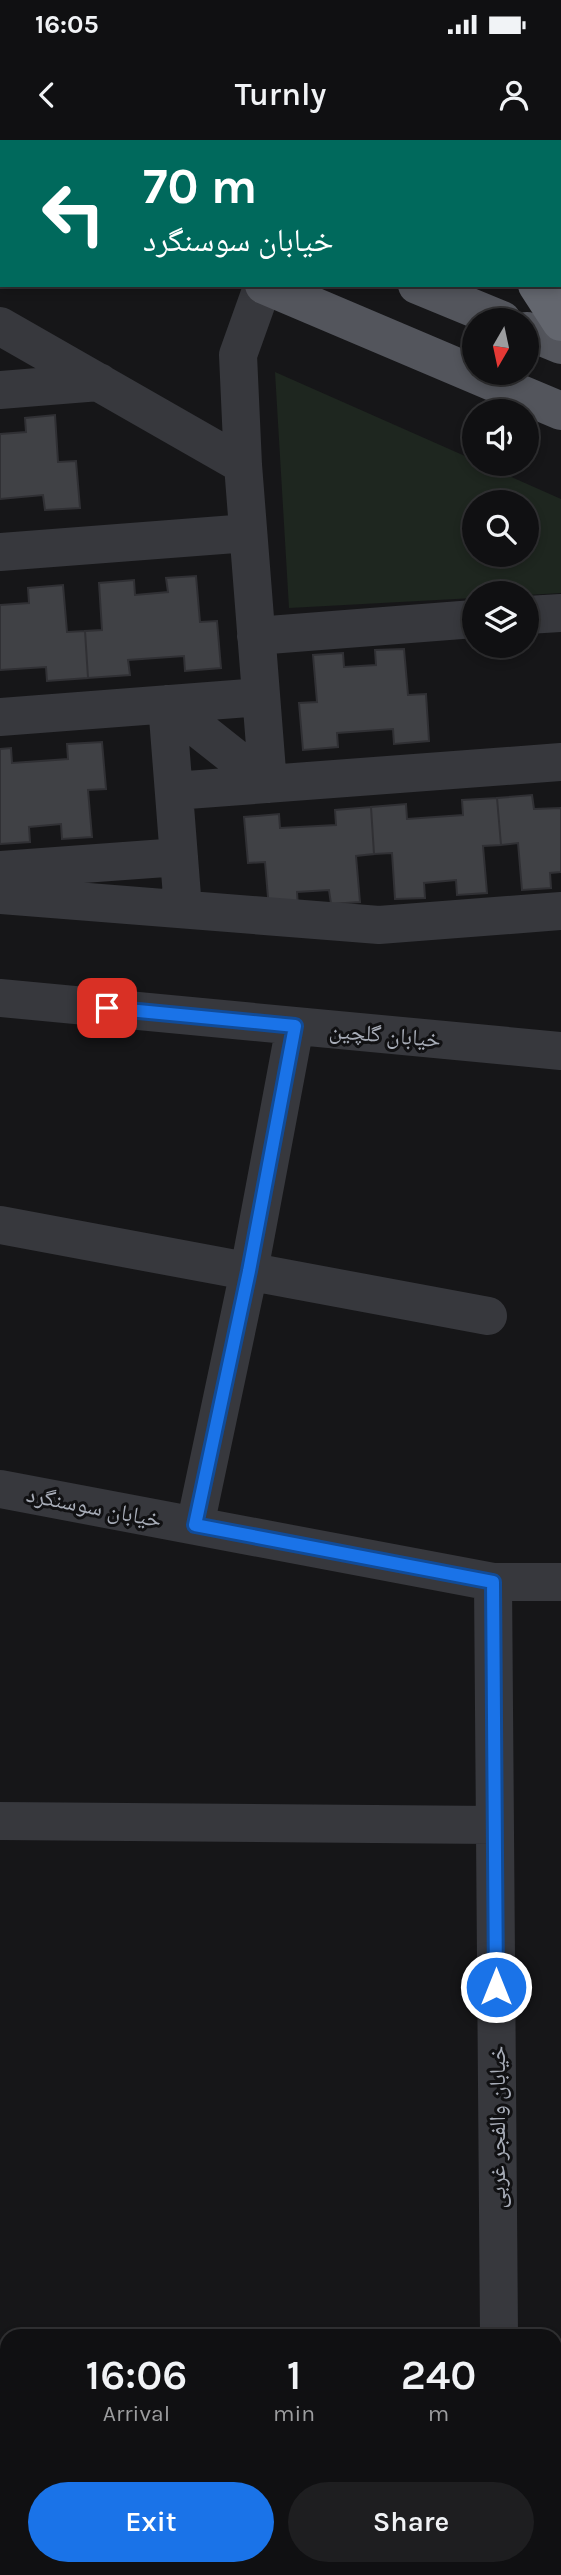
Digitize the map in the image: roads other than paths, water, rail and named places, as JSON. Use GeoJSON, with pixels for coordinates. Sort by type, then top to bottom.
{"type":"FeatureCollection","features":[{"type":"Feature","properties":{"kind":"highway"},"geometry":{"type":"LineString","coordinates":[[538,287],[561,322]]}},
{"type":"Feature","properties":{"kind":"main road"},"geometry":{"type":"LineString","coordinates":[[268,287],[561,411]]}},
{"type":"Feature","properties":{"kind":"main road"},"geometry":{"type":"LineString","coordinates":[[422,287],[473,308]]}},
{"type":"Feature","properties":{"kind":"main road"},"geometry":{"type":"LineString","coordinates":[[539,336],[561,345]]}},
{"type":"Feature","properties":{"kind":"street"},"geometry":{"type":"LineString","coordinates":[[262,287],[238,355],[243,465],[268,784]]}},
{"type":"Feature","properties":{"kind":"street"},"geometry":{"type":"LineString","coordinates":[[0,326],[243,465]]}},
{"type":"Feature","properties":{"kind":"street"},"geometry":{"type":"LineString","coordinates":[[0,390],[99,382]]}},
{"type":"Feature","properties":{"kind":"street"},"geometry":{"type":"LineString","coordinates":[[0,552],[248,533]]}},
{"type":"Feature","properties":{"kind":"street"},"geometry":{"type":"LineString","coordinates":[[539,614],[561,613]]}},
{"type":"Feature","properties":{"kind":"street"},"geometry":{"type":"LineString","coordinates":[[256,636],[462,620]]}},
{"type":"Feature","properties":{"kind":"street"},"geometry":{"type":"LineString","coordinates":[[0,717],[261,697]]}},
{"type":"Feature","properties":{"kind":"street"},"geometry":{"type":"LineString","coordinates":[[174,791],[261,697]]}},
{"type":"Feature","properties":{"kind":"street"},"geometry":{"type":"LineString","coordinates":[[167,704],[268,784]]}},
{"type":"Feature","properties":{"kind":"street"},"geometry":{"type":"LineString","coordinates":[[167,704],[183,909]]}},
{"type":"Feature","properties":{"kind":"street"},"geometry":{"type":"LineString","coordinates":[[174,791],[561,762]]}},
{"type":"Feature","properties":{"kind":"street"},"geometry":{"type":"LineString","coordinates":[[0,870],[179,857]]}},
{"type":"Feature","properties":{"kind":"street"},"geometry":{"type":"LineString","coordinates":[[0,895],[379,925],[561,911]]}},
{"type":"Feature","properties":{"kind":"street","name":"خیابان گلچین"},"geometry":{"type":"LineString","coordinates":[[0,998],[561,1051]]}},
{"type":"Feature","properties":{"kind":"street"},"geometry":{"type":"LineString","coordinates":[[195,1525],[249,1271],[295,1026]]}},
{"type":"Feature","properties":{"kind":"street"},"geometry":{"type":"LineString","coordinates":[[0,1225],[488,1315]]}},
{"type":"Feature","properties":{"kind":"street","name":"خیابان سوسنگرد"},"geometry":{"type":"LineString","coordinates":[[0,1489],[493,1582],[561,1582]]}},
{"type":"Feature","properties":{"kind":"street","name":"خیابان والفجر غربی"},"geometry":{"type":"LineString","coordinates":[[493,1582],[499,2329]]}},
{"type":"Feature","properties":{"kind":"street"},"geometry":{"type":"LineString","coordinates":[[0,1821],[495,1825]]}}]}
